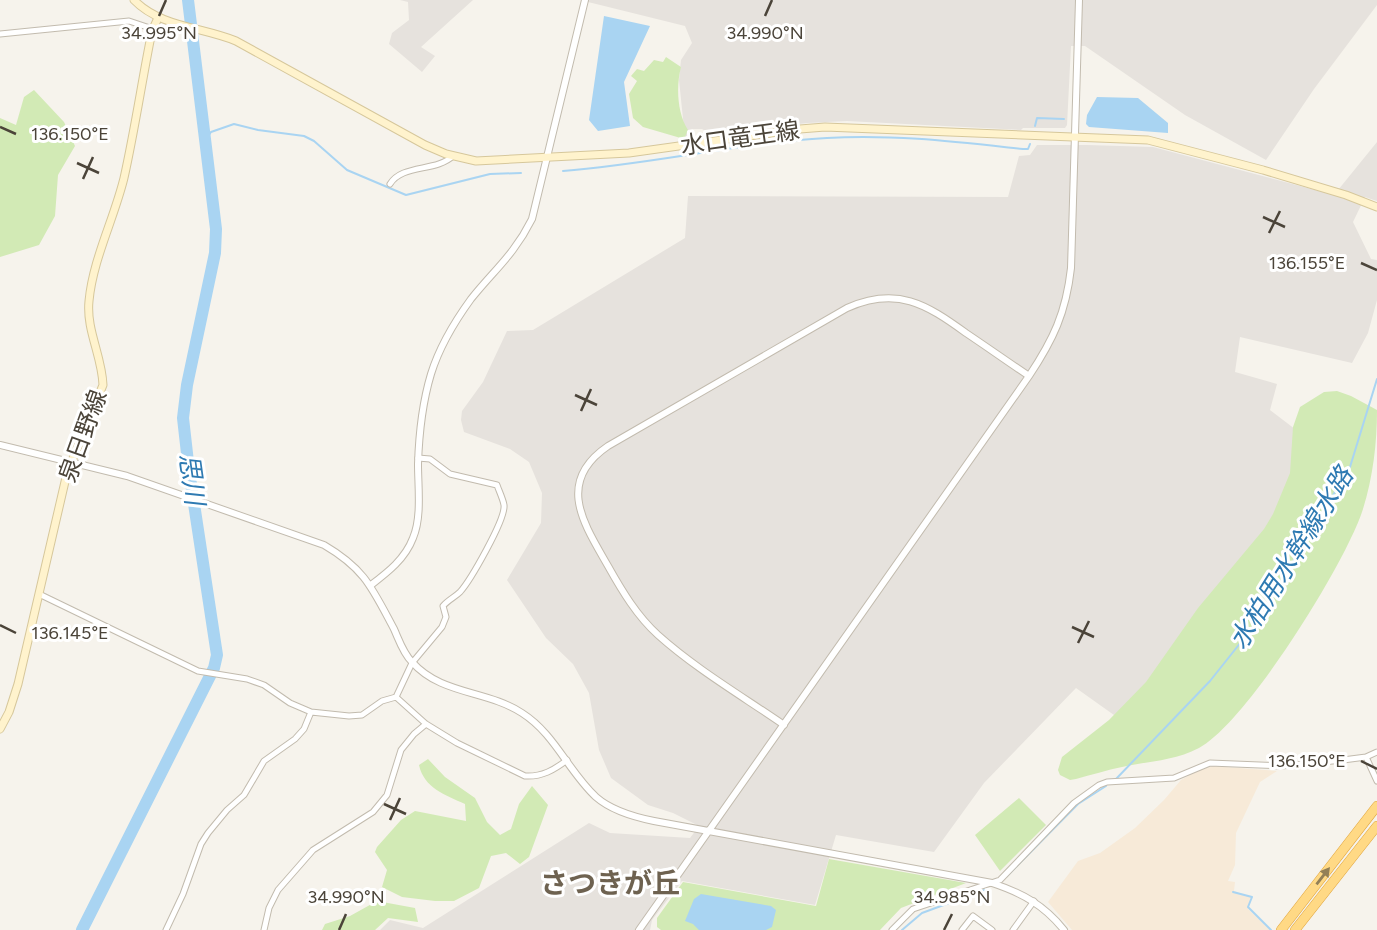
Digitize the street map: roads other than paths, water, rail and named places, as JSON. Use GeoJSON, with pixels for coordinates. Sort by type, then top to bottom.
{"type":"FeatureCollection","features":[{"type":"Feature","properties":{"kind":"highway"},"geometry":{"type":"LineString","coordinates":[[1281,930],[1377,806]]}},
{"type":"Feature","properties":{"kind":"highway"},"geometry":{"type":"LineString","coordinates":[[1295,930],[1377,826]]}},
{"type":"Feature","properties":{"kind":"main road","name":"水口竜王線"},"geometry":{"type":"LineString","coordinates":[[134,0],[158,18],[236,41],[425,145],[453,156],[476,161],[629,153],[824,127],[1148,140],[1346,195],[1377,207]]}},
{"type":"Feature","properties":{"kind":"main road","name":"泉日野線"},"geometry":{"type":"LineString","coordinates":[[0,729],[18,684],[71,462],[103,385],[103,369],[89,318],[89,303],[93,279],[124,178],[153,29],[158,18]]}},
{"type":"Feature","properties":{"kind":"street"},"geometry":{"type":"LineString","coordinates":[[370,585],[389,572],[402,558],[414,537],[418,516],[421,414],[432,372],[453,327],[471,300],[521,242],[532,219],[585,0]]}},
{"type":"Feature","properties":{"kind":"street"},"geometry":{"type":"LineString","coordinates":[[642,929],[1029,376],[1058,327],[1069,288],[1079,0]]}},
{"type":"Feature","properties":{"kind":"street"},"geometry":{"type":"LineString","coordinates":[[0,34],[129,20],[153,29]]}},
{"type":"Feature","properties":{"kind":"street"},"geometry":{"type":"LineString","coordinates":[[390,184],[394,178],[404,173],[437,166],[453,156]]}},
{"type":"Feature","properties":{"kind":"street"},"geometry":{"type":"LineString","coordinates":[[784,725],[671,646],[629,602],[581,519],[578,488],[586,467],[608,446],[834,316],[856,304],[880,298],[906,300],[927,307],[1029,376]]}},
{"type":"Feature","properties":{"kind":"street"},"geometry":{"type":"LineString","coordinates":[[0,445],[127,476],[324,545],[357,568],[370,585],[412,663],[441,684],[520,711],[552,740],[586,787],[606,804],[636,817],[709,832],[992,883],[1019,892],[1045,908],[1064,930]]}},
{"type":"Feature","properties":{"kind":"street"},"geometry":{"type":"LineString","coordinates":[[39,594],[204,673],[247,678],[311,712],[362,715],[382,701],[396,697],[412,663],[442,627],[446,617],[443,606],[460,592],[499,526],[505,507],[497,485],[450,474],[430,459],[418,457]]}},
{"type":"Feature","properties":{"kind":"street"},"geometry":{"type":"LineString","coordinates":[[396,697],[426,724],[457,743],[525,776],[535,777],[550,772],[567,760]]}},
{"type":"Feature","properties":{"kind":"street"},"geometry":{"type":"LineString","coordinates":[[166,930],[208,833],[244,795],[264,761],[295,739],[304,729],[311,712]]}},
{"type":"Feature","properties":{"kind":"street"},"geometry":{"type":"LineString","coordinates":[[264,930],[269,908],[278,890],[306,855],[373,813],[387,795],[401,750],[426,724]]}},
{"type":"Feature","properties":{"kind":"street"},"geometry":{"type":"LineString","coordinates":[[892,930],[913,909],[999,880],[1074,803],[1107,782],[1174,778],[1210,763],[1268,767],[1366,757],[1377,752]]}},
{"type":"Feature","properties":{"kind":"street"},"geometry":{"type":"LineString","coordinates":[[1366,757],[1377,781]]}},
{"type":"Feature","properties":{"kind":"street"},"geometry":{"type":"LineString","coordinates":[[1013,930],[1034,901]]}},
{"type":"Feature","properties":{"kind":"street"},"geometry":{"type":"LineString","coordinates":[[962,930],[973,916],[992,930]]}},
{"type":"Feature","properties":{"kind":"water"},"geometry":{"type":"Polygon","coordinates":[[[604,16],[650,26],[624,82],[630,126],[598,131],[589,120],[604,16]]]}},
{"type":"Feature","properties":{"kind":"water"},"geometry":{"type":"Polygon","coordinates":[[[1097,97],[1138,98],[1168,123],[1168,133],[1089,127],[1086,124],[1087,115],[1097,97]]]}},
{"type":"Feature","properties":{"kind":"water"},"geometry":{"type":"Polygon","coordinates":[[[701,894],[771,906],[776,910],[772,927],[766,930],[699,930],[685,921],[694,899],[701,894]]]}},
{"type":"Feature","properties":{"kind":"waterway","name":"思川"},"geometry":{"type":"LineString","coordinates":[[82,930],[214,668],[217,655],[183,418],[187,385],[215,253],[216,229],[188,0]]}},
{"type":"Feature","properties":{"kind":"waterway"},"geometry":{"type":"LineString","coordinates":[[1035,126],[1037,118],[1064,119]]}},
{"type":"Feature","properties":{"kind":"waterway"},"geometry":{"type":"LineString","coordinates":[[205,141],[211,132],[234,124],[304,136],[314,141],[347,170],[406,195],[490,174],[521,173]]}},
{"type":"Feature","properties":{"kind":"waterway"},"geometry":{"type":"LineString","coordinates":[[563,171],[761,144],[827,138],[901,138],[1023,149],[1028,149],[1030,144]]}},
{"type":"Feature","properties":{"kind":"waterway","name":"水柏用水幹線水路"},"geometry":{"type":"LineString","coordinates":[[1116,779],[1210,681],[1257,622],[1350,467],[1377,379]]}},
{"type":"Feature","properties":{"kind":"waterway","name":"水柏用水幹線水路"},"geometry":{"type":"LineString","coordinates":[[1006,877],[1078,804],[1106,786]]}},
{"type":"Feature","properties":{"kind":"waterway","name":"水柏用水幹線水路"},"geometry":{"type":"LineString","coordinates":[[902,930],[922,913],[987,889]]}},
{"type":"Feature","properties":{"kind":"waterway"},"geometry":{"type":"LineString","coordinates":[[1233,892],[1252,897],[1248,907],[1271,930]]}},
{"type":"Feature","properties":{"kind":"district","name":"さつきが丘"},"geometry":{"type":"Point","coordinates":[610,883]}}]}
